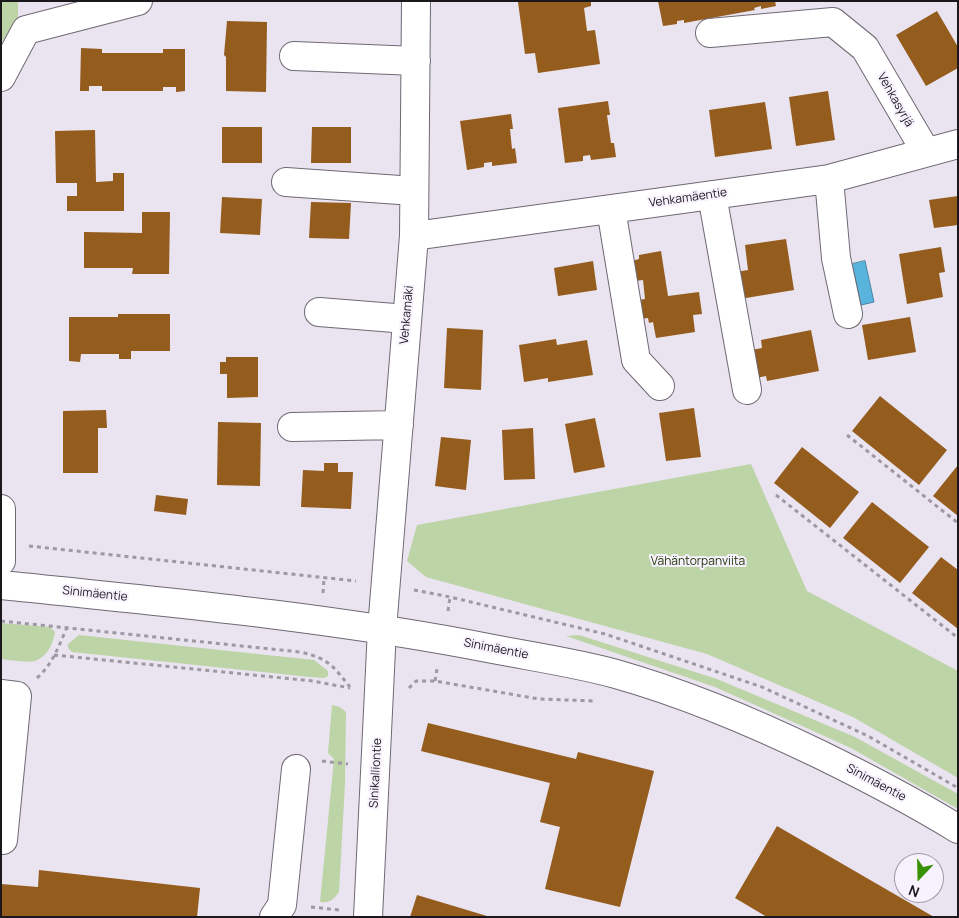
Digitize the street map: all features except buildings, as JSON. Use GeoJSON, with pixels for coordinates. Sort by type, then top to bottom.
{"type":"FeatureCollection","features":[{"type":"Feature","properties":{"kind":"street"},"geometry":{"type":"LineString","coordinates":[[1,77],[26,30],[138,1]]}},
{"type":"Feature","properties":{"kind":"street","name":"Vehkamäki"},"geometry":{"type":"LineString","coordinates":[[382,629],[414,236],[416,1]]}},
{"type":"Feature","properties":{"kind":"street","name":"Vehkasyrjä"},"geometry":{"type":"LineString","coordinates":[[710,32],[833,22],[865,48],[926,152]]}},
{"type":"Feature","properties":{"kind":"street"},"geometry":{"type":"LineString","coordinates":[[294,56],[416,61]]}},
{"type":"Feature","properties":{"kind":"street","name":"Vehkamäentie"},"geometry":{"type":"LineString","coordinates":[[414,236],[829,179],[958,144]]}},
{"type":"Feature","properties":{"kind":"street"},"geometry":{"type":"LineString","coordinates":[[829,179],[836,258],[848,314]]}},
{"type":"Feature","properties":{"kind":"street"},"geometry":{"type":"LineString","coordinates":[[286,182],[414,190]]}},
{"type":"Feature","properties":{"kind":"street"},"geometry":{"type":"LineString","coordinates":[[712,195],[747,390]]}},
{"type":"Feature","properties":{"kind":"street"},"geometry":{"type":"LineString","coordinates":[[611,209],[636,360],[660,386]]}},
{"type":"Feature","properties":{"kind":"street"},"geometry":{"type":"LineString","coordinates":[[319,312],[407,319]]}},
{"type":"Feature","properties":{"kind":"street"},"geometry":{"type":"LineString","coordinates":[[292,427],[398,425]]}},
{"type":"Feature","properties":{"kind":"street"},"geometry":{"type":"LineString","coordinates":[[1,509],[1,561]]}},
{"type":"Feature","properties":{"kind":"street","name":"Sinimäentie"},"geometry":{"type":"LineString","coordinates":[[1,585],[168,602],[382,629],[614,673],[674,692],[761,726],[849,768],[958,829]]}},
{"type":"Feature","properties":{"kind":"street","name":"Sinikalliontie"},"geometry":{"type":"LineString","coordinates":[[357,913],[380,691],[382,629]]}},
{"type":"Feature","properties":{"kind":"street"},"geometry":{"type":"LineString","coordinates":[[1,840],[4,831],[9,695]]}},
{"type":"Feature","properties":{"kind":"street"},"geometry":{"type":"LineString","coordinates":[[278,911],[296,769]]}},
{"type":"Feature","properties":{"kind":"path"},"geometry":{"type":"LineString","coordinates":[[846,435],[958,523]]}},
{"type":"Feature","properties":{"kind":"path"},"geometry":{"type":"LineString","coordinates":[[776,495],[958,638]]}},
{"type":"Feature","properties":{"kind":"path"},"geometry":{"type":"LineString","coordinates":[[1,620],[300,652],[318,656]]}},
{"type":"Feature","properties":{"kind":"path"},"geometry":{"type":"LineString","coordinates":[[9,695],[45,671],[66,627]]}},
{"type":"Feature","properties":{"kind":"path"},"geometry":{"type":"LineString","coordinates":[[54,655],[313,681],[351,688]]}},
{"type":"Feature","properties":{"kind":"path"},"geometry":{"type":"LineString","coordinates":[[380,691],[404,692],[416,681],[435,681],[539,700],[599,701]]}},
{"type":"Feature","properties":{"kind":"path"},"geometry":{"type":"LineString","coordinates":[[278,911],[357,913]]}},
{"type":"Feature","properties":{"kind":"green space"},"geometry":{"type":"Polygon","coordinates":[[[1,1],[18,1],[18,21],[1,43],[1,1]]]}},
{"type":"Feature","properties":{"kind":"green space","name":"Vähäntorpanviita"},"geometry":{"type":"Polygon","coordinates":[[[751,464],[807,591],[958,671],[958,778],[853,717],[707,654],[426,577],[407,561],[417,525],[751,464]]]}},
{"type":"Feature","properties":{"kind":"green space"},"geometry":{"type":"Polygon","coordinates":[[[1,623],[50,627],[55,632],[49,650],[39,659],[32,662],[1,659],[1,623]]]}},
{"type":"Feature","properties":{"kind":"green space"},"geometry":{"type":"Polygon","coordinates":[[[79,635],[314,660],[328,671],[328,676],[324,678],[310,677],[72,652],[68,648],[68,644],[79,635]]]}},
{"type":"Feature","properties":{"kind":"green space"},"geometry":{"type":"Polygon","coordinates":[[[579,635],[717,679],[855,737],[958,794],[958,809],[851,748],[715,687],[566,636],[579,635]]]}},
{"type":"Feature","properties":{"kind":"green space"},"geometry":{"type":"Polygon","coordinates":[[[332,705],[340,707],[346,712],[345,783],[339,892],[331,900],[320,902],[334,759],[328,753],[332,705]]]}},
{"type":"Feature","properties":{"kind":"water"},"geometry":{"type":"Polygon","coordinates":[[[865,261],[874,302],[861,305],[852,264],[865,261]]]}}]}
